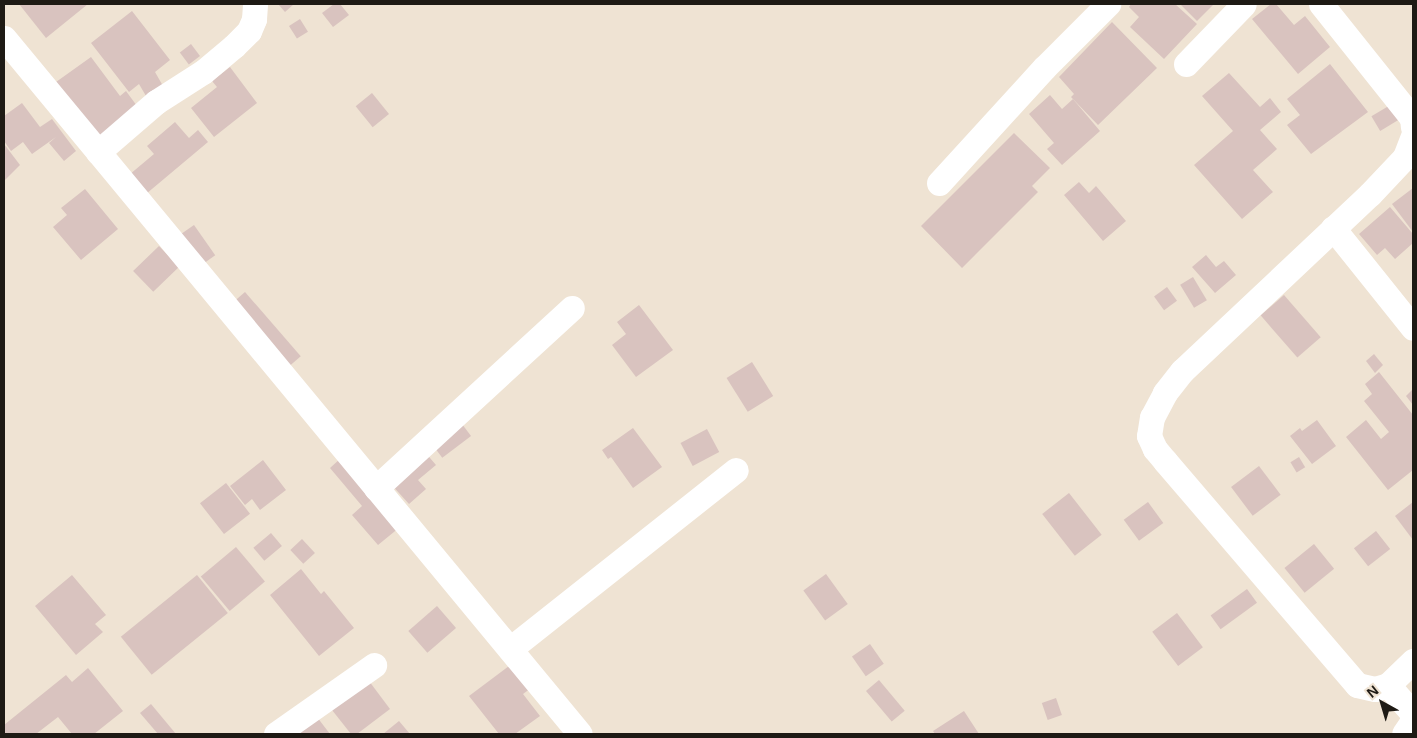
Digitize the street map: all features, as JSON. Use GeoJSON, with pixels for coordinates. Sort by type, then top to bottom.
{"type":"FeatureCollection","features":[{"type":"Feature","properties":{"kind":"street"},"geometry":{"type":"LineString","coordinates":[[98,152],[156,102],[203,72],[234,46],[249,31],[254,19],[255,4]]}},
{"type":"Feature","properties":{"kind":"street"},"geometry":{"type":"LineString","coordinates":[[939,182],[1044,68],[1108,4]]}},
{"type":"Feature","properties":{"kind":"street"},"geometry":{"type":"LineString","coordinates":[[1186,64],[1244,4]]}},
{"type":"Feature","properties":{"kind":"street"},"geometry":{"type":"LineString","coordinates":[[1321,4],[1412,118],[1413,127]]}},
{"type":"Feature","properties":{"kind":"street"},"geometry":{"type":"LineString","coordinates":[[4,38],[580,734]]}},
{"type":"Feature","properties":{"kind":"street"},"geometry":{"type":"LineString","coordinates":[[1413,136],[1405,157],[1182,371],[1164,393],[1152,417],[1149,436],[1165,461],[1357,686],[1375,689],[1388,685],[1413,661]]}},
{"type":"Feature","properties":{"kind":"street"},"geometry":{"type":"LineString","coordinates":[[1333,228],[1413,328]]}},
{"type":"Feature","properties":{"kind":"street"},"geometry":{"type":"LineString","coordinates":[[376,488],[572,308]]}},
{"type":"Feature","properties":{"kind":"street"},"geometry":{"type":"LineString","coordinates":[[510,649],[736,470]]}},
{"type":"Feature","properties":{"kind":"street"},"geometry":{"type":"LineString","coordinates":[[276,734],[374,666]]}},
{"type":"Feature","properties":{"kind":"street"},"geometry":{"type":"LineString","coordinates":[[1388,685],[1412,713],[1412,722],[1404,734]]}},
{"type":"Feature","properties":{"kind":"building"},"geometry":{"type":"Polygon","coordinates":[[[19,4],[88,4],[46,38],[19,4]]]}},
{"type":"Feature","properties":{"kind":"building"},"geometry":{"type":"Polygon","coordinates":[[[278,4],[294,4],[285,12],[278,4]]]}},
{"type":"Feature","properties":{"kind":"building"},"geometry":{"type":"Polygon","coordinates":[[[334,4],[340,4],[349,15],[333,27],[322,13],[334,4]]]}},
{"type":"Feature","properties":{"kind":"building"},"geometry":{"type":"Polygon","coordinates":[[[1131,4],[1175,4],[1197,24],[1164,59],[1130,27],[1139,17],[1129,7],[1131,4]]]}},
{"type":"Feature","properties":{"kind":"building"},"geometry":{"type":"Polygon","coordinates":[[[1180,4],[1214,4],[1197,21],[1180,4]]]}},
{"type":"Feature","properties":{"kind":"building"},"geometry":{"type":"Polygon","coordinates":[[[1271,4],[1276,4],[1294,25],[1305,16],[1330,47],[1298,74],[1252,19],[1271,4]]]}},
{"type":"Feature","properties":{"kind":"building"},"geometry":{"type":"Polygon","coordinates":[[[132,11],[170,60],[155,72],[163,86],[146,96],[139,84],[129,92],[91,43],[132,11]]]}},
{"type":"Feature","properties":{"kind":"building"},"geometry":{"type":"Polygon","coordinates":[[[300,19],[308,32],[297,39],[289,26],[300,19]]]}},
{"type":"Feature","properties":{"kind":"building"},"geometry":{"type":"Polygon","coordinates":[[[1112,22],[1157,68],[1098,125],[1071,97],[1074,94],[1059,77],[1112,22]]]}},
{"type":"Feature","properties":{"kind":"building"},"geometry":{"type":"Polygon","coordinates":[[[191,44],[200,56],[189,64],[180,52],[191,44]]]}},
{"type":"Feature","properties":{"kind":"building"},"geometry":{"type":"Polygon","coordinates":[[[91,57],[120,96],[126,91],[137,106],[91,158],[56,82],[91,57]]]}},
{"type":"Feature","properties":{"kind":"building"},"geometry":{"type":"Polygon","coordinates":[[[1330,64],[1368,112],[1311,154],[1287,125],[1300,115],[1287,99],[1330,64]]]}},
{"type":"Feature","properties":{"kind":"building"},"geometry":{"type":"Polygon","coordinates":[[[230,67],[257,103],[214,137],[191,108],[217,87],[212,81],[230,67]]]}},
{"type":"Feature","properties":{"kind":"building"},"geometry":{"type":"Polygon","coordinates":[[[1229,73],[1260,107],[1270,98],[1281,112],[1260,130],[1277,149],[1253,170],[1273,192],[1242,219],[1194,165],[1233,131],[1202,96],[1229,73]]]}},
{"type":"Feature","properties":{"kind":"building"},"geometry":{"type":"Polygon","coordinates":[[[372,93],[389,114],[373,127],[356,106],[372,93]]]}},
{"type":"Feature","properties":{"kind":"building"},"geometry":{"type":"Polygon","coordinates":[[[1050,95],[1062,109],[1073,99],[1100,131],[1062,165],[1047,149],[1054,143],[1029,114],[1050,95]]]}},
{"type":"Feature","properties":{"kind":"building"},"geometry":{"type":"Polygon","coordinates":[[[22,103],[40,127],[52,119],[76,151],[64,161],[49,143],[56,137],[32,154],[23,142],[11,151],[4,141],[4,116],[22,103]]]}},
{"type":"Feature","properties":{"kind":"building"},"geometry":{"type":"Polygon","coordinates":[[[1392,104],[1401,119],[1380,131],[1371,116],[1392,104]]]}},
{"type":"Feature","properties":{"kind":"building"},"geometry":{"type":"Polygon","coordinates":[[[175,122],[189,138],[198,130],[208,142],[146,194],[129,175],[154,154],[147,146],[175,122]]]}},
{"type":"Feature","properties":{"kind":"building"},"geometry":{"type":"Polygon","coordinates":[[[1014,133],[1050,168],[1032,186],[1038,192],[962,268],[921,226],[1014,133]]]}},
{"type":"Feature","properties":{"kind":"building"},"geometry":{"type":"Polygon","coordinates":[[[4,144],[20,165],[4,181],[4,144]]]}},
{"type":"Feature","properties":{"kind":"building"},"geometry":{"type":"Polygon","coordinates":[[[1079,182],[1089,193],[1096,186],[1126,221],[1103,241],[1064,195],[1079,182]]]}},
{"type":"Feature","properties":{"kind":"building"},"geometry":{"type":"Polygon","coordinates":[[[1413,188],[1413,232],[1392,204],[1413,188]]]}},
{"type":"Feature","properties":{"kind":"building"},"geometry":{"type":"Polygon","coordinates":[[[85,189],[118,229],[81,260],[53,227],[67,215],[61,208],[85,189]]]}},
{"type":"Feature","properties":{"kind":"building"},"geometry":{"type":"Polygon","coordinates":[[[1390,207],[1413,234],[1413,243],[1395,259],[1385,248],[1377,255],[1359,234],[1390,207]]]}},
{"type":"Feature","properties":{"kind":"building"},"geometry":{"type":"Polygon","coordinates":[[[194,225],[215,255],[200,266],[179,235],[194,225]]]}},
{"type":"Feature","properties":{"kind":"building"},"geometry":{"type":"Polygon","coordinates":[[[159,246],[179,267],[153,292],[133,271],[159,246]]]}},
{"type":"Feature","properties":{"kind":"building"},"geometry":{"type":"Polygon","coordinates":[[[1206,255],[1216,267],[1224,261],[1236,275],[1215,293],[1192,267],[1206,255]]]}},
{"type":"Feature","properties":{"kind":"building"},"geometry":{"type":"Polygon","coordinates":[[[1193,277],[1207,300],[1194,308],[1180,285],[1193,277]]]}},
{"type":"Feature","properties":{"kind":"building"},"geometry":{"type":"Polygon","coordinates":[[[1167,287],[1177,301],[1164,310],[1154,296],[1167,287]]]}},
{"type":"Feature","properties":{"kind":"building"},"geometry":{"type":"Polygon","coordinates":[[[245,292],[301,356],[287,368],[231,304],[245,292]]]}},
{"type":"Feature","properties":{"kind":"building"},"geometry":{"type":"Polygon","coordinates":[[[1284,295],[1321,337],[1297,358],[1261,315],[1284,295]]]}},
{"type":"Feature","properties":{"kind":"building"},"geometry":{"type":"Polygon","coordinates":[[[639,305],[673,350],[636,377],[612,345],[626,334],[617,322],[639,305]]]}},
{"type":"Feature","properties":{"kind":"building"},"geometry":{"type":"Polygon","coordinates":[[[1374,354],[1383,365],[1375,373],[1366,361],[1374,354]]]}},
{"type":"Feature","properties":{"kind":"building"},"geometry":{"type":"Polygon","coordinates":[[[752,362],[773,396],[748,412],[727,378],[752,362]]]}},
{"type":"Feature","properties":{"kind":"building"},"geometry":{"type":"Polygon","coordinates":[[[1379,372],[1413,415],[1413,470],[1388,490],[1346,437],[1366,420],[1381,439],[1389,432],[1364,401],[1372,394],[1365,384],[1379,372]]]}},
{"type":"Feature","properties":{"kind":"building"},"geometry":{"type":"Polygon","coordinates":[[[1413,389],[1413,405],[1406,396],[1413,389]]]}},
{"type":"Feature","properties":{"kind":"building"},"geometry":{"type":"Polygon","coordinates":[[[459,420],[471,436],[442,458],[430,442],[459,420]]]}},
{"type":"Feature","properties":{"kind":"building"},"geometry":{"type":"Polygon","coordinates":[[[1317,420],[1336,446],[1312,464],[1290,436],[1300,428],[1302,431],[1317,420]]]}},
{"type":"Feature","properties":{"kind":"building"},"geometry":{"type":"Polygon","coordinates":[[[633,428],[662,467],[633,488],[611,457],[608,459],[602,450],[633,428]]]}},
{"type":"Feature","properties":{"kind":"building"},"geometry":{"type":"Polygon","coordinates":[[[707,429],[719,452],[693,466],[681,443],[707,429]]]}},
{"type":"Feature","properties":{"kind":"building"},"geometry":{"type":"Polygon","coordinates":[[[424,451],[436,465],[418,480],[426,489],[409,504],[389,482],[424,451]]]}},
{"type":"Feature","properties":{"kind":"building"},"geometry":{"type":"Polygon","coordinates":[[[1299,457],[1305,467],[1297,472],[1290,462],[1299,457]]]}},
{"type":"Feature","properties":{"kind":"building"},"geometry":{"type":"Polygon","coordinates":[[[341,458],[400,527],[378,545],[352,515],[362,506],[330,468],[341,458]]]}},
{"type":"Feature","properties":{"kind":"building"},"geometry":{"type":"Polygon","coordinates":[[[263,460],[286,490],[260,510],[252,499],[245,505],[230,486],[263,460]]]}},
{"type":"Feature","properties":{"kind":"building"},"geometry":{"type":"Polygon","coordinates":[[[1259,466],[1281,495],[1253,516],[1231,487],[1259,466]]]}},
{"type":"Feature","properties":{"kind":"building"},"geometry":{"type":"Polygon","coordinates":[[[226,483],[250,514],[224,534],[200,503],[226,483]]]}},
{"type":"Feature","properties":{"kind":"building"},"geometry":{"type":"Polygon","coordinates":[[[1069,493],[1102,535],[1075,556],[1042,514],[1069,493]]]}},
{"type":"Feature","properties":{"kind":"building"},"geometry":{"type":"Polygon","coordinates":[[[1148,502],[1163,523],[1139,541],[1124,520],[1148,502]]]}},
{"type":"Feature","properties":{"kind":"building"},"geometry":{"type":"Polygon","coordinates":[[[1413,502],[1413,540],[1395,516],[1413,502]]]}},
{"type":"Feature","properties":{"kind":"building"},"geometry":{"type":"Polygon","coordinates":[[[1376,531],[1390,549],[1368,566],[1354,548],[1376,531]]]}},
{"type":"Feature","properties":{"kind":"building"},"geometry":{"type":"Polygon","coordinates":[[[271,533],[282,546],[264,561],[253,548],[271,533]]]}},
{"type":"Feature","properties":{"kind":"building"},"geometry":{"type":"Polygon","coordinates":[[[302,539],[315,553],[303,564],[290,550],[302,539]]]}},
{"type":"Feature","properties":{"kind":"building"},"geometry":{"type":"Polygon","coordinates":[[[1314,544],[1334,569],[1305,593],[1284,568],[1314,544]]]}},
{"type":"Feature","properties":{"kind":"building"},"geometry":{"type":"Polygon","coordinates":[[[236,547],[265,581],[230,611],[201,577],[236,547]]]}},
{"type":"Feature","properties":{"kind":"building"},"geometry":{"type":"Polygon","coordinates":[[[301,569],[321,594],[324,591],[354,628],[319,656],[270,595],[301,569]]]}},
{"type":"Feature","properties":{"kind":"building"},"geometry":{"type":"Polygon","coordinates":[[[826,574],[848,604],[825,620],[803,590],[826,574]]]}},
{"type":"Feature","properties":{"kind":"building"},"geometry":{"type":"Polygon","coordinates":[[[72,575],[106,615],[95,624],[103,632],[76,655],[35,606],[72,575]]]}},
{"type":"Feature","properties":{"kind":"building"},"geometry":{"type":"Polygon","coordinates":[[[197,575],[228,613],[152,675],[121,637],[197,575]]]}},
{"type":"Feature","properties":{"kind":"building"},"geometry":{"type":"Polygon","coordinates":[[[1247,589],[1257,603],[1221,629],[1211,615],[1247,589]]]}},
{"type":"Feature","properties":{"kind":"building"},"geometry":{"type":"Polygon","coordinates":[[[437,606],[456,628],[427,653],[408,631],[437,606]]]}},
{"type":"Feature","properties":{"kind":"building"},"geometry":{"type":"Polygon","coordinates":[[[1177,613],[1203,647],[1178,666],[1152,632],[1177,613]]]}},
{"type":"Feature","properties":{"kind":"building"},"geometry":{"type":"Polygon","coordinates":[[[870,644],[884,664],[866,676],[852,657],[870,644]]]}},
{"type":"Feature","properties":{"kind":"building"},"geometry":{"type":"Polygon","coordinates":[[[513,663],[531,688],[523,694],[540,716],[515,734],[499,734],[469,696],[513,663]]]}},
{"type":"Feature","properties":{"kind":"building"},"geometry":{"type":"Polygon","coordinates":[[[88,668],[123,711],[94,734],[72,734],[58,717],[36,734],[4,734],[4,725],[66,675],[72,682],[88,668]]]}},
{"type":"Feature","properties":{"kind":"building"},"geometry":{"type":"Polygon","coordinates":[[[879,680],[905,711],[892,722],[866,691],[879,680]]]}},
{"type":"Feature","properties":{"kind":"building"},"geometry":{"type":"Polygon","coordinates":[[[369,681],[390,709],[357,734],[351,734],[332,710],[369,681]]]}},
{"type":"Feature","properties":{"kind":"building"},"geometry":{"type":"Polygon","coordinates":[[[1056,698],[1062,715],[1048,720],[1042,703],[1056,698]]]}},
{"type":"Feature","properties":{"kind":"building"},"geometry":{"type":"Polygon","coordinates":[[[151,704],[176,734],[158,734],[140,713],[151,704]]]}},
{"type":"Feature","properties":{"kind":"building"},"geometry":{"type":"Polygon","coordinates":[[[964,711],[979,734],[935,734],[933,731],[964,711]]]}},
{"type":"Feature","properties":{"kind":"building"},"geometry":{"type":"Polygon","coordinates":[[[317,717],[330,734],[296,734],[317,717]]]}},
{"type":"Feature","properties":{"kind":"building"},"geometry":{"type":"Polygon","coordinates":[[[399,721],[410,734],[383,734],[399,721]]]}}]}
